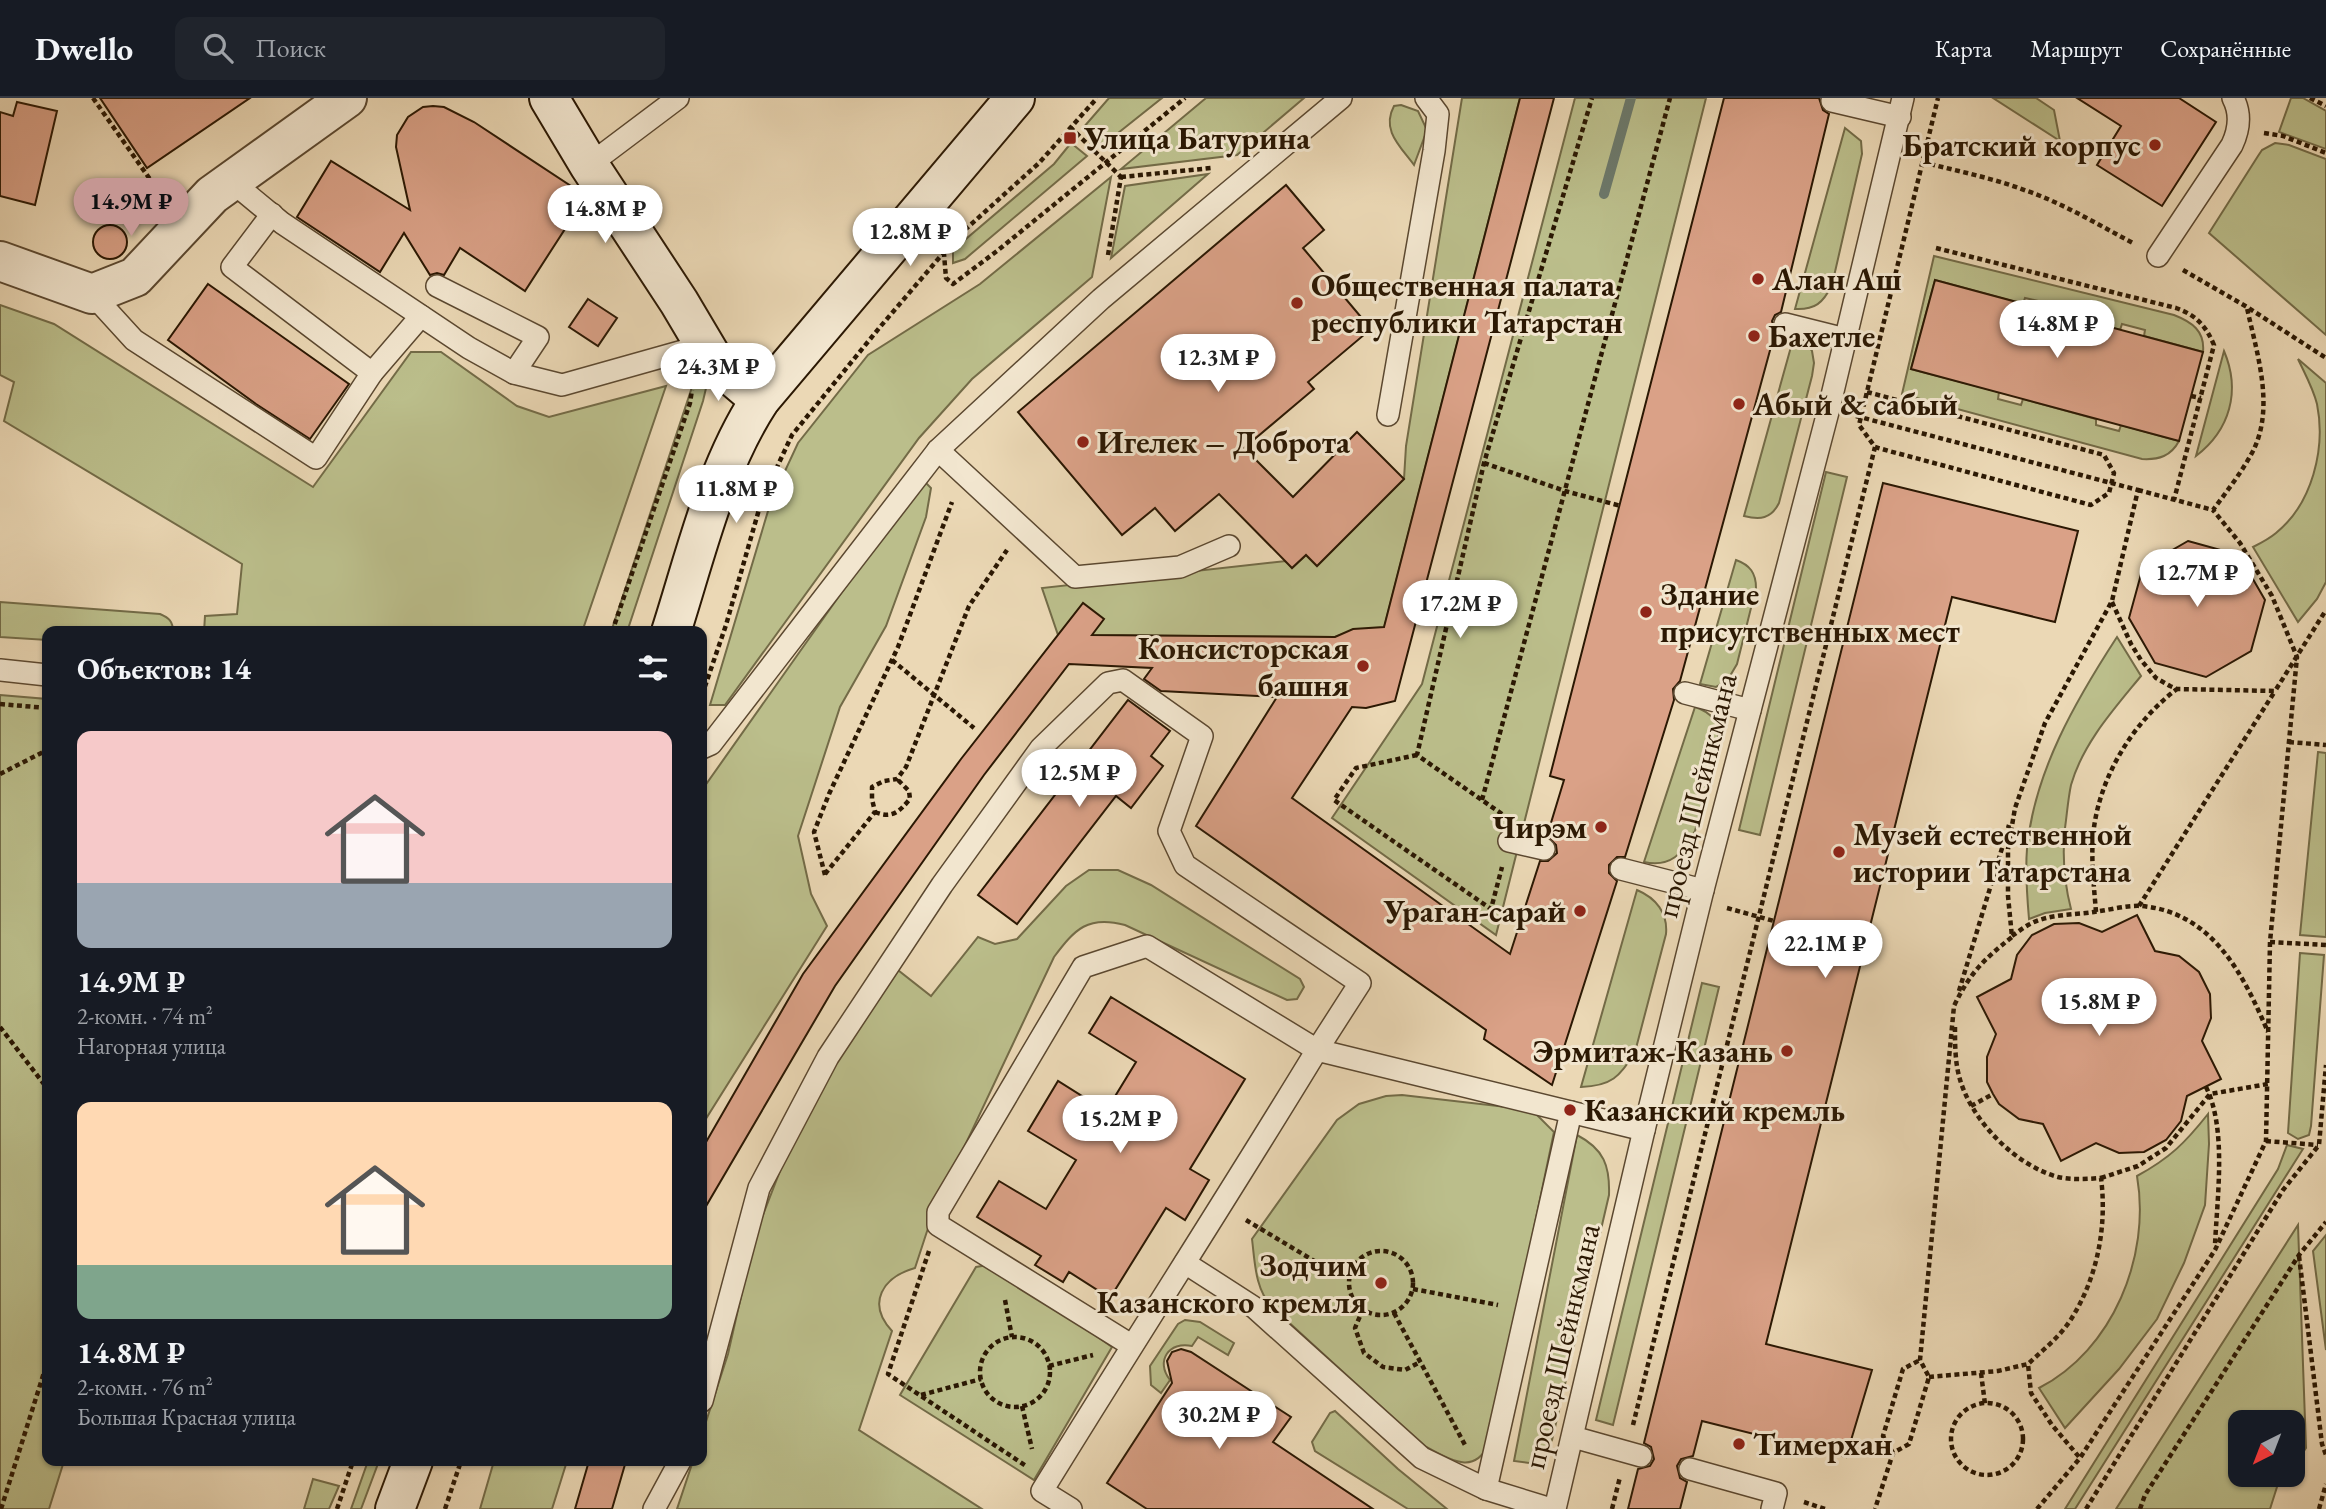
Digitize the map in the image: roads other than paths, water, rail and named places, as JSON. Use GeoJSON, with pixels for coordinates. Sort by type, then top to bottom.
{"type":"FeatureCollection","features":[{"type":"Feature","properties":{"kind":"street"},"geometry":{"type":"LineString","coordinates":[[0,261],[92,294],[135,277],[212,195],[347,98]]}},
{"type":"Feature","properties":{"kind":"street"},"geometry":{"type":"LineString","coordinates":[[549,98],[714,361],[760,400]]}},
{"type":"Feature","properties":{"kind":"street"},"geometry":{"type":"LineString","coordinates":[[673,626],[711,505],[744,423],[760,400],[1014,98]]}},
{"type":"Feature","properties":{"kind":"street"},"geometry":{"type":"LineString","coordinates":[[395,1509],[411,1466]]}},
{"type":"Feature","properties":{"kind":"lane"},"geometry":{"type":"LineString","coordinates":[[589,165],[678,98]]}},
{"type":"Feature","properties":{"kind":"lane"},"geometry":{"type":"LineString","coordinates":[[707,746],[938,450],[1101,299],[1341,98]]}},
{"type":"Feature","properties":{"kind":"lane"},"geometry":{"type":"LineString","coordinates":[[1388,415],[1434,151],[1438,114],[1426,98]]}},
{"type":"Feature","properties":{"kind":"lane"},"geometry":{"type":"LineString","coordinates":[[2158,256],[2232,145],[2239,120],[2232,98]]}},
{"type":"Feature","properties":{"kind":"lane"},"geometry":{"type":"LineString","coordinates":[[1832,101],[1902,107]]}},
{"type":"Feature","properties":{"kind":"lane","name":"проезд Шейнкмана"},"geometry":{"type":"LineString","coordinates":[[1553,1509],[1573,1437],[1644,1129],[1702,896],[1829,408],[1902,107]]}},
{"type":"Feature","properties":{"kind":"lane"},"geometry":{"type":"LineString","coordinates":[[231,181],[272,214],[421,316],[469,348],[514,373],[562,385],[690,349]]}},
{"type":"Feature","properties":{"kind":"lane"},"geometry":{"type":"LineString","coordinates":[[272,214],[232,267],[372,373]]}},
{"type":"Feature","properties":{"kind":"lane"},"geometry":{"type":"LineString","coordinates":[[437,286],[538,337],[514,373]]}},
{"type":"Feature","properties":{"kind":"lane"},"geometry":{"type":"LineString","coordinates":[[92,294],[134,340],[316,458],[372,373],[421,316]]}},
{"type":"Feature","properties":{"kind":"lane"},"geometry":{"type":"LineString","coordinates":[[1785,324],[1845,340]]}},
{"type":"Feature","properties":{"kind":"lane"},"geometry":{"type":"LineString","coordinates":[[938,450],[1075,577],[1180,568],[1229,546]]}},
{"type":"Feature","properties":{"kind":"lane"},"geometry":{"type":"LineString","coordinates":[[0,670],[42,674]]}},
{"type":"Feature","properties":{"kind":"lane"},"geometry":{"type":"LineString","coordinates":[[707,1383],[760,1188],[828,1057],[942,885],[1041,748],[1108,683],[1123,680],[1202,736],[1170,831],[1185,865],[1360,983],[1042,1491],[1071,1509]]}},
{"type":"Feature","properties":{"kind":"lane"},"geometry":{"type":"LineString","coordinates":[[1685,693],[1750,710]]}},
{"type":"Feature","properties":{"kind":"lane"},"geometry":{"type":"LineString","coordinates":[[1509,841],[1544,849]]}},
{"type":"Feature","properties":{"kind":"lane"},"geometry":{"type":"LineString","coordinates":[[1621,869],[1702,896]]}},
{"type":"Feature","properties":{"kind":"lane"},"geometry":{"type":"LineString","coordinates":[[1131,1345],[938,1225],[938,1212],[1083,967],[1147,946],[1317,1050],[1644,1129]]}},
{"type":"Feature","properties":{"kind":"lane"},"geometry":{"type":"LineString","coordinates":[[1486,1489],[1571,1112]]}},
{"type":"Feature","properties":{"kind":"lane"},"geometry":{"type":"LineString","coordinates":[[1185,1263],[1255,1308],[1422,1458],[1486,1489],[1553,1509]]}},
{"type":"Feature","properties":{"kind":"lane"},"geometry":{"type":"LineString","coordinates":[[1573,1437],[1634,1454]]}},
{"type":"Feature","properties":{"kind":"lane"},"geometry":{"type":"LineString","coordinates":[[654,1509],[677,1466]]}},
{"type":"Feature","properties":{"kind":"lane"},"geometry":{"type":"LineString","coordinates":[[1690,1469],[1776,1493],[1772,1509]]}},
{"type":"Feature","properties":{"kind":"waterway"},"geometry":{"type":"LineString","coordinates":[[1604,194],[1631,98]]}},
{"type":"Feature","properties":{"kind":"place","name":"Улица Батурина"},"geometry":{"type":"Point","coordinates":[1070,138]}},
{"type":"Feature","properties":{"kind":"place","name":"Братский корпус"},"geometry":{"type":"Point","coordinates":[2155,145]}},
{"type":"Feature","properties":{"kind":"place","name":"Алан Аш"},"geometry":{"type":"Point","coordinates":[1758,279]}},
{"type":"Feature","properties":{"kind":"place","name":"Общественная палата республики Татарстан"},"geometry":{"type":"Point","coordinates":[1297,303]}},
{"type":"Feature","properties":{"kind":"place","name":"Бахетле"},"geometry":{"type":"Point","coordinates":[1754,336]}},
{"type":"Feature","properties":{"kind":"place","name":"Абый & сабый"},"geometry":{"type":"Point","coordinates":[1739,404]}},
{"type":"Feature","properties":{"kind":"place","name":"Игелек – Доброта"},"geometry":{"type":"Point","coordinates":[1083,442]}},
{"type":"Feature","properties":{"kind":"place","name":"Здание присутственных мест"},"geometry":{"type":"Point","coordinates":[1646,612]}},
{"type":"Feature","properties":{"kind":"place","name":"Консисторская башня"},"geometry":{"type":"Point","coordinates":[1363,666]}},
{"type":"Feature","properties":{"kind":"place","name":"Чирэм"},"geometry":{"type":"Point","coordinates":[1601,827]}},
{"type":"Feature","properties":{"kind":"place","name":"Музей естественной истории Татарстана"},"geometry":{"type":"Point","coordinates":[1839,852]}},
{"type":"Feature","properties":{"kind":"place","name":"Ураган-сарай"},"geometry":{"type":"Point","coordinates":[1580,911]}},
{"type":"Feature","properties":{"kind":"place","name":"Эрмитаж-Казань"},"geometry":{"type":"Point","coordinates":[1787,1051]}},
{"type":"Feature","properties":{"kind":"place","name":"Казанский кремль"},"geometry":{"type":"Point","coordinates":[1570,1110]}},
{"type":"Feature","properties":{"kind":"place","name":"Зодчим Казанского кремля"},"geometry":{"type":"Point","coordinates":[1381,1283]}},
{"type":"Feature","properties":{"kind":"place","name":"Тимерхан"},"geometry":{"type":"Point","coordinates":[1739,1444]}}]}
